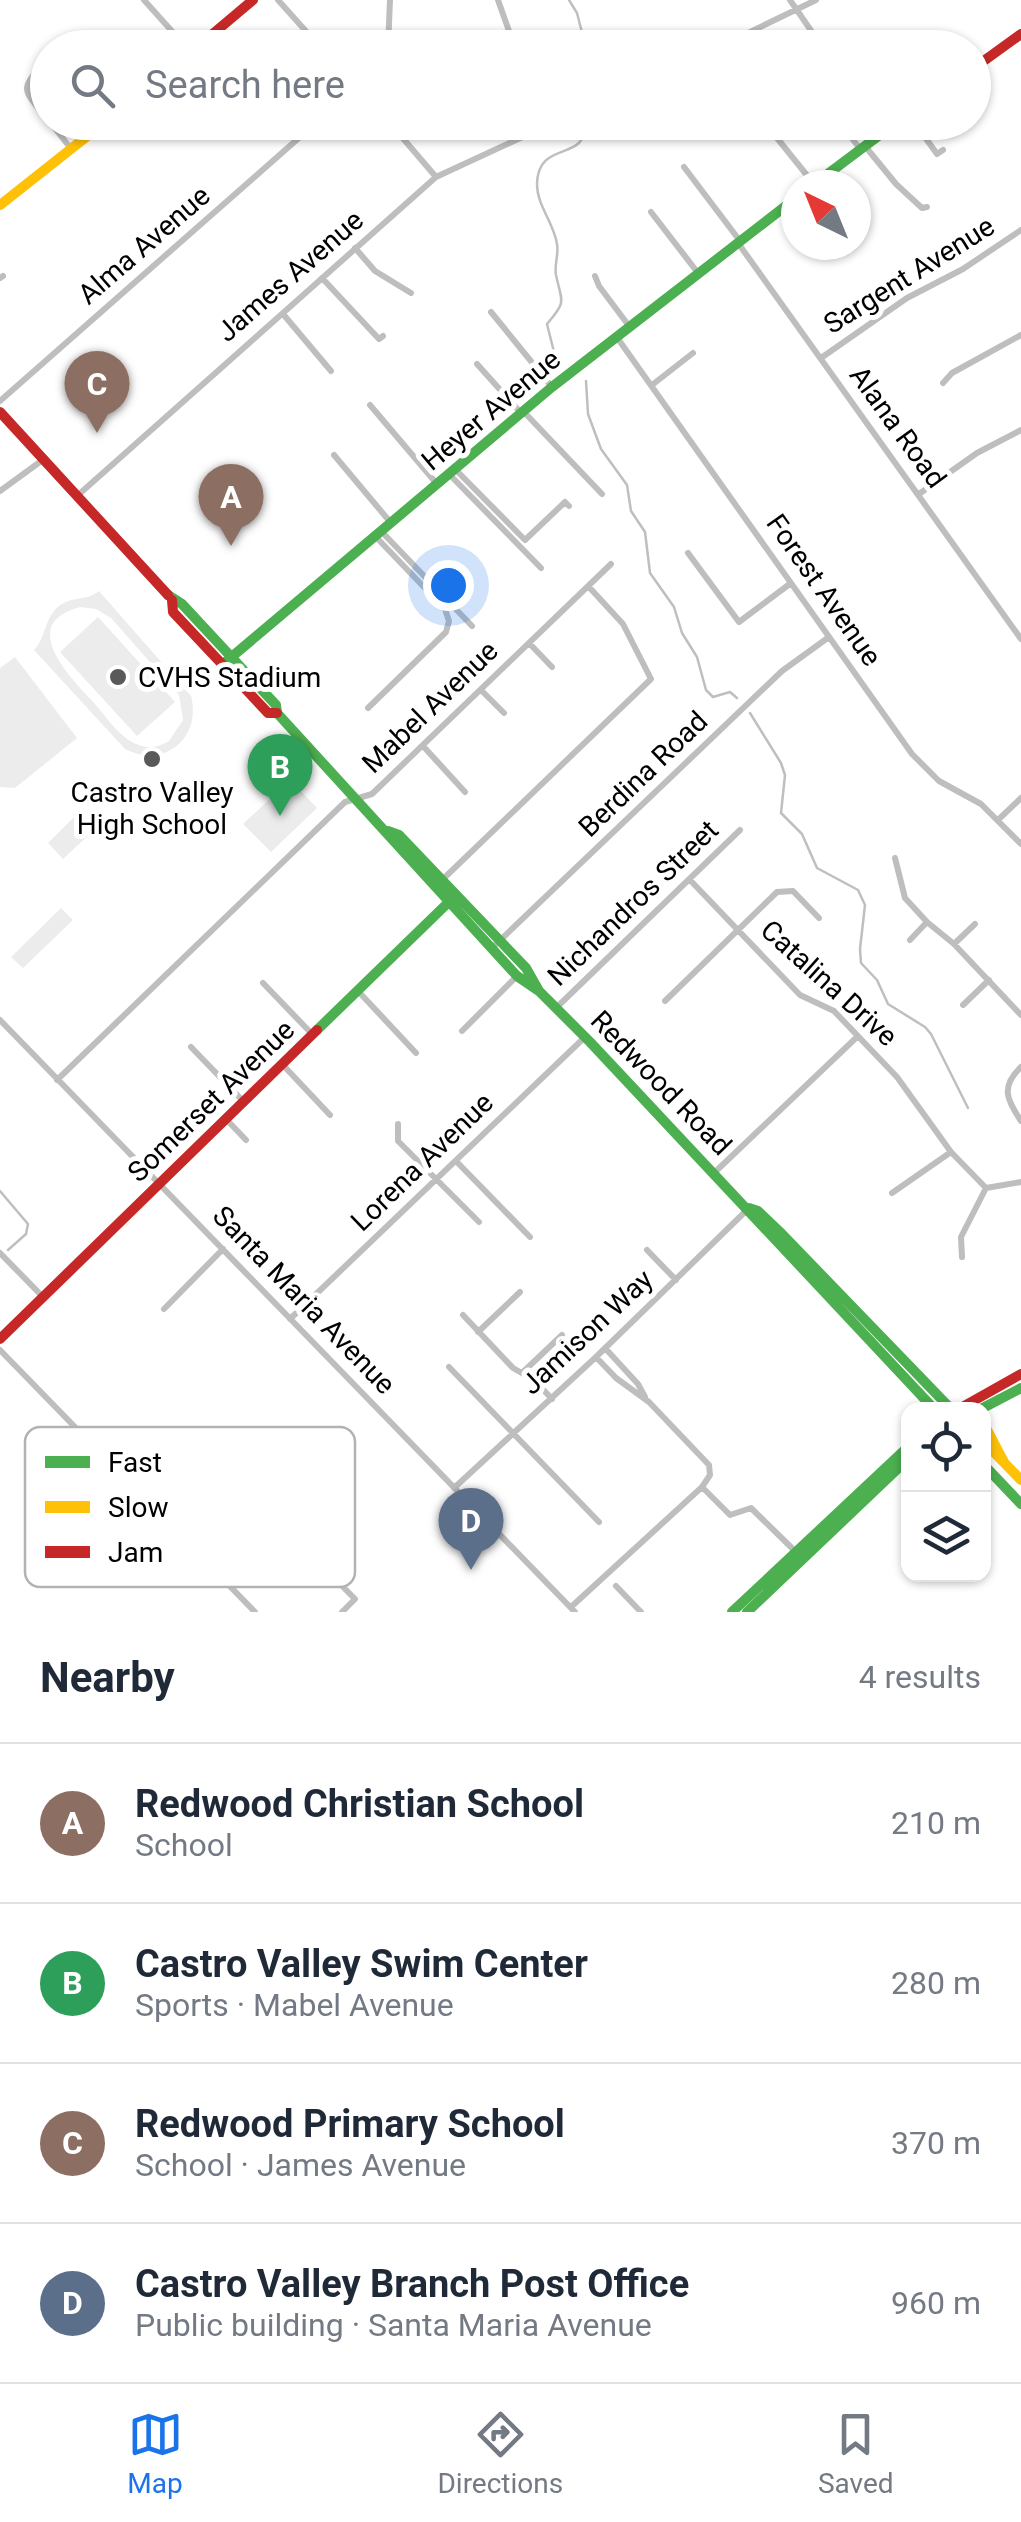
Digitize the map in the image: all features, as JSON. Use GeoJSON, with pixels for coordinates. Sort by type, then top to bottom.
{"type":"FeatureCollection","features":[{"type":"Feature","properties":{"kind":"main road"},"geometry":{"type":"LineString","coordinates":[[218,30],[254,0]]}},
{"type":"Feature","properties":{"kind":"main road"},"geometry":{"type":"LineString","coordinates":[[991,56],[1021,34]]}},
{"type":"Feature","properties":{"kind":"main road"},"geometry":{"type":"LineString","coordinates":[[0,205],[84,140]]}},
{"type":"Feature","properties":{"kind":"main road"},"geometry":{"type":"LineString","coordinates":[[833,170],[873,140]]}},
{"type":"Feature","properties":{"kind":"main road","name":"Heyer Avenue"},"geometry":{"type":"LineString","coordinates":[[227,661],[552,387],[781,210]]}},
{"type":"Feature","properties":{"kind":"main road","name":"Redwood Road"},"geometry":{"type":"LineString","coordinates":[[0,412],[172,600],[182,604],[227,661],[276,705],[276,713],[388,831],[398,835],[496,945],[533,976],[539,991]]}},
{"type":"Feature","properties":{"kind":"main road","name":"Somerset Avenue"},"geometry":{"type":"LineString","coordinates":[[0,1340],[452,899]]}},
{"type":"Feature","properties":{"kind":"main road","name":"Redwood Road"},"geometry":{"type":"LineString","coordinates":[[496,945],[517,976],[539,991],[715,1172],[772,1240],[927,1402]]}},
{"type":"Feature","properties":{"kind":"main road","name":"Redwood Road"},"geometry":{"type":"LineString","coordinates":[[749,1208],[758,1210],[946,1402]]}},
{"type":"Feature","properties":{"kind":"main road"},"geometry":{"type":"LineString","coordinates":[[969,1402],[1021,1374]]}},
{"type":"Feature","properties":{"kind":"main road"},"geometry":{"type":"LineString","coordinates":[[991,1403],[1021,1388]]}},
{"type":"Feature","properties":{"kind":"main road"},"geometry":{"type":"LineString","coordinates":[[991,1407],[997,1400]]}},
{"type":"Feature","properties":{"kind":"main road"},"geometry":{"type":"LineString","coordinates":[[991,1436],[1004,1462]]}},
{"type":"Feature","properties":{"kind":"main road"},"geometry":{"type":"LineString","coordinates":[[991,1449],[1021,1480]]}},
{"type":"Feature","properties":{"kind":"main road"},"geometry":{"type":"LineString","coordinates":[[747,1612],[901,1454]]}},
{"type":"Feature","properties":{"kind":"main road"},"geometry":{"type":"LineString","coordinates":[[732,1612],[901,1465]]}},
{"type":"Feature","properties":{"kind":"main road"},"geometry":{"type":"LineString","coordinates":[[991,1472],[1021,1504]]}},
{"type":"Feature","properties":{"kind":"street"},"geometry":{"type":"LineString","coordinates":[[144,0],[171,30]]}},
{"type":"Feature","properties":{"kind":"street"},"geometry":{"type":"LineString","coordinates":[[278,0],[305,30]]}},
{"type":"Feature","properties":{"kind":"street"},"geometry":{"type":"LineString","coordinates":[[389,30],[390,0]]}},
{"type":"Feature","properties":{"kind":"street"},"geometry":{"type":"LineString","coordinates":[[498,0],[509,30]]}},
{"type":"Feature","properties":{"kind":"street"},"geometry":{"type":"LineString","coordinates":[[790,0],[811,30]]}},
{"type":"Feature","properties":{"kind":"street"},"geometry":{"type":"LineString","coordinates":[[755,30],[816,0]]}},
{"type":"Feature","properties":{"kind":"street"},"geometry":{"type":"LineString","coordinates":[[64,140],[72,150]]}},
{"type":"Feature","properties":{"kind":"street","name":"Alma Avenue"},"geometry":{"type":"LineString","coordinates":[[0,401],[297,140]]}},
{"type":"Feature","properties":{"kind":"street"},"geometry":{"type":"LineString","coordinates":[[404,140],[436,177]]}},
{"type":"Feature","properties":{"kind":"street","name":"James Avenue"},"geometry":{"type":"LineString","coordinates":[[77,496],[436,177],[512,140]]}},
{"type":"Feature","properties":{"kind":"street"},"geometry":{"type":"LineString","coordinates":[[778,140],[802,170]]}},
{"type":"Feature","properties":{"kind":"street"},"geometry":{"type":"LineString","coordinates":[[857,140],[896,184],[922,208],[927,207]]}},
{"type":"Feature","properties":{"kind":"street"},"geometry":{"type":"LineString","coordinates":[[927,140],[937,154],[944,150]]}},
{"type":"Feature","properties":{"kind":"street","name":"Alana Road"},"geometry":{"type":"LineString","coordinates":[[684,167],[1021,638]]}},
{"type":"Feature","properties":{"kind":"street"},"geometry":{"type":"LineString","coordinates":[[650,212],[698,273]]}},
{"type":"Feature","properties":{"kind":"street","name":"Sargent Avenue"},"geometry":{"type":"LineString","coordinates":[[820,358],[907,298],[963,269],[1021,230]]}},
{"type":"Feature","properties":{"kind":"street"},"geometry":{"type":"LineString","coordinates":[[355,248],[374,271],[411,293]]}},
{"type":"Feature","properties":{"kind":"street"},"geometry":{"type":"LineString","coordinates":[[596,276],[629,326]]}},
{"type":"Feature","properties":{"kind":"street"},"geometry":{"type":"LineString","coordinates":[[322,278],[379,340],[383,336]]}},
{"type":"Feature","properties":{"kind":"street"},"geometry":{"type":"LineString","coordinates":[[491,312],[552,387]]}},
{"type":"Feature","properties":{"kind":"street"},"geometry":{"type":"LineString","coordinates":[[282,314],[331,371]]}},
{"type":"Feature","properties":{"kind":"street"},"geometry":{"type":"LineString","coordinates":[[943,383],[952,372],[1021,335]]}},
{"type":"Feature","properties":{"kind":"street","name":"Forest Avenue"},"geometry":{"type":"LineString","coordinates":[[616,336],[920,764],[939,782],[981,804],[1021,844]]}},
{"type":"Feature","properties":{"kind":"street"},"geometry":{"type":"LineString","coordinates":[[652,385],[694,352]]}},
{"type":"Feature","properties":{"kind":"street"},"geometry":{"type":"LineString","coordinates":[[477,364],[602,494]]}},
{"type":"Feature","properties":{"kind":"street"},"geometry":{"type":"LineString","coordinates":[[370,405],[437,484]]}},
{"type":"Feature","properties":{"kind":"street"},"geometry":{"type":"LineString","coordinates":[[920,494],[976,453],[1021,430]]}},
{"type":"Feature","properties":{"kind":"street"},"geometry":{"type":"LineString","coordinates":[[334,455],[382,530],[445,609],[449,621],[446,632],[368,708]]}},
{"type":"Feature","properties":{"kind":"street"},"geometry":{"type":"LineString","coordinates":[[0,491],[44,459]]}},
{"type":"Feature","properties":{"kind":"street"},"geometry":{"type":"LineString","coordinates":[[338,476],[352,461]]}},
{"type":"Feature","properties":{"kind":"street"},"geometry":{"type":"LineString","coordinates":[[452,471],[525,540],[565,502],[569,506]]}},
{"type":"Feature","properties":{"kind":"street"},"geometry":{"type":"LineString","coordinates":[[452,471],[541,568]]}},
{"type":"Feature","properties":{"kind":"street"},"geometry":{"type":"LineString","coordinates":[[382,530],[468,623],[473,613]]}},
{"type":"Feature","properties":{"kind":"street"},"geometry":{"type":"LineString","coordinates":[[688,553],[739,622],[791,584]]}},
{"type":"Feature","properties":{"kind":"street","name":"Mabel Avenue"},"geometry":{"type":"LineString","coordinates":[[58,1080],[345,802],[372,794],[611,564]]}},
{"type":"Feature","properties":{"kind":"street"},"geometry":{"type":"LineString","coordinates":[[438,883],[651,680],[623,624],[589,587]]}},
{"type":"Feature","properties":{"kind":"street","name":"Berdina Road"},"geometry":{"type":"LineString","coordinates":[[496,945],[782,671],[829,637]]}},
{"type":"Feature","properties":{"kind":"street"},"geometry":{"type":"LineString","coordinates":[[530,643],[552,666]]}},
{"type":"Feature","properties":{"kind":"street"},"geometry":{"type":"LineString","coordinates":[[481,690],[504,713]]}},
{"type":"Feature","properties":{"kind":"street"},"geometry":{"type":"LineString","coordinates":[[423,746],[465,792]]}},
{"type":"Feature","properties":{"kind":"street"},"geometry":{"type":"LineString","coordinates":[[998,820],[1021,798]]}},
{"type":"Feature","properties":{"kind":"street","name":"Nichandros Street"},"geometry":{"type":"LineString","coordinates":[[556,1008],[740,830]]}},
{"type":"Feature","properties":{"kind":"street"},"geometry":{"type":"LineString","coordinates":[[895,858],[905,898],[1021,1015]]}},
{"type":"Feature","properties":{"kind":"street","name":"Catalina Drive"},"geometry":{"type":"LineString","coordinates":[[690,880],[800,996],[827,1006],[858,1036],[897,1077],[951,1152],[986,1188]]}},
{"type":"Feature","properties":{"kind":"street"},"geometry":{"type":"LineString","coordinates":[[665,1001],[778,892],[793,891],[819,918]]}},
{"type":"Feature","properties":{"kind":"street"},"geometry":{"type":"LineString","coordinates":[[910,940],[927,922]]}},
{"type":"Feature","properties":{"kind":"street"},"geometry":{"type":"LineString","coordinates":[[954,944],[975,924]]}},
{"type":"Feature","properties":{"kind":"street"},"geometry":{"type":"LineString","coordinates":[[462,1031],[517,976]]}},
{"type":"Feature","properties":{"kind":"street"},"geometry":{"type":"LineString","coordinates":[[963,1005],[989,980]]}},
{"type":"Feature","properties":{"kind":"street"},"geometry":{"type":"LineString","coordinates":[[262,983],[312,1034]]}},
{"type":"Feature","properties":{"kind":"street"},"geometry":{"type":"LineString","coordinates":[[358,991],[416,1053]]}},
{"type":"Feature","properties":{"kind":"street","name":"Santa Maria Avenue"},"geometry":{"type":"LineString","coordinates":[[0,1020],[573,1610]]}},
{"type":"Feature","properties":{"kind":"street"},"geometry":{"type":"LineString","coordinates":[[715,1172],[858,1036]]}},
{"type":"Feature","properties":{"kind":"street","name":"Lorena Avenue"},"geometry":{"type":"LineString","coordinates":[[290,1319],[584,1037]]}},
{"type":"Feature","properties":{"kind":"street"},"geometry":{"type":"LineString","coordinates":[[191,1047],[244,1102]]}},
{"type":"Feature","properties":{"kind":"street"},"geometry":{"type":"LineString","coordinates":[[282,1064],[330,1115]]}},
{"type":"Feature","properties":{"kind":"street"},"geometry":{"type":"LineString","coordinates":[[1021,1067],[1008,1082],[1006,1091],[1021,1121]]}},
{"type":"Feature","properties":{"kind":"street"},"geometry":{"type":"LineString","coordinates":[[226,1119],[246,1140]]}},
{"type":"Feature","properties":{"kind":"street"},"geometry":{"type":"LineString","coordinates":[[398,1124],[398,1141],[479,1222]]}},
{"type":"Feature","properties":{"kind":"street"},"geometry":{"type":"LineString","coordinates":[[892,1193],[951,1152]]}},
{"type":"Feature","properties":{"kind":"street"},"geometry":{"type":"LineString","coordinates":[[456,1161],[530,1236]]}},
{"type":"Feature","properties":{"kind":"street"},"geometry":{"type":"LineString","coordinates":[[962,1257],[961,1237],[986,1188],[1021,1182]]}},
{"type":"Feature","properties":{"kind":"street","name":"Jamison Way"},"geometry":{"type":"LineString","coordinates":[[454,1488],[749,1208]]}},
{"type":"Feature","properties":{"kind":"street"},"geometry":{"type":"LineString","coordinates":[[164,1308],[223,1248]]}},
{"type":"Feature","properties":{"kind":"street"},"geometry":{"type":"LineString","coordinates":[[647,1250],[676,1280]]}},
{"type":"Feature","properties":{"kind":"street"},"geometry":{"type":"LineString","coordinates":[[0,1253],[42,1298]]}},
{"type":"Feature","properties":{"kind":"street"},"geometry":{"type":"LineString","coordinates":[[478,1332],[520,1292]]}},
{"type":"Feature","properties":{"kind":"street"},"geometry":{"type":"LineString","coordinates":[[462,1315],[552,1398]]}},
{"type":"Feature","properties":{"kind":"street"},"geometry":{"type":"LineString","coordinates":[[522,1374],[562,1335]]}},
{"type":"Feature","properties":{"kind":"street"},"geometry":{"type":"LineString","coordinates":[[605,1348],[649,1402]]}},
{"type":"Feature","properties":{"kind":"street"},"geometry":{"type":"LineString","coordinates":[[0,1350],[75,1427]]}},
{"type":"Feature","properties":{"kind":"street"},"geometry":{"type":"LineString","coordinates":[[573,1610],[710,1476],[709,1465],[649,1402],[616,1378],[596,1357]]}},
{"type":"Feature","properties":{"kind":"street"},"geometry":{"type":"LineString","coordinates":[[449,1367],[599,1522]]}},
{"type":"Feature","properties":{"kind":"street"},"geometry":{"type":"LineString","coordinates":[[702,1487],[730,1516],[751,1508],[801,1554]]}},
{"type":"Feature","properties":{"kind":"street"},"geometry":{"type":"LineString","coordinates":[[616,1586],[641,1612]]}},
{"type":"Feature","properties":{"kind":"street"},"geometry":{"type":"LineString","coordinates":[[231,1587],[255,1612]]}},
{"type":"Feature","properties":{"kind":"street"},"geometry":{"type":"LineString","coordinates":[[342,1587],[355,1600],[342,1612]]}},
{"type":"Feature","properties":{"kind":"shaded area"},"geometry":{"type":"Polygon","coordinates":[[[99,591],[191,696],[191,725],[185,737],[165,752],[139,754],[125,749],[34,650],[59,606],[99,591]],[[80,607],[61,615],[52,626],[54,652],[73,680],[126,738],[146,747],[169,741],[183,720],[179,695],[111,618],[96,609],[80,607]]]}},
{"type":"Feature","properties":{"kind":"shaded area","name":"CVHS Stadium"},"geometry":{"type":"Polygon","coordinates":[[[98,617],[175,702],[137,736],[60,652],[98,617]]]}},
{"type":"Feature","properties":{"kind":"shaded area"},"geometry":{"type":"Polygon","coordinates":[[[15,657],[77,738],[15,788],[0,787],[0,668],[15,657]]]}},
{"type":"Feature","properties":{"kind":"shaded area"},"geometry":{"type":"Polygon","coordinates":[[[290,780],[317,808],[271,852],[243,824],[290,780]]]}},
{"type":"Feature","properties":{"kind":"shaded area"},"geometry":{"type":"Polygon","coordinates":[[[76,815],[92,832],[63,859],[48,843],[76,815]]]}},
{"type":"Feature","properties":{"kind":"shaded area"},"geometry":{"type":"Polygon","coordinates":[[[61,908],[73,920],[23,968],[11,957],[61,908]]]}},
{"type":"Feature","properties":{"kind":"waterway"},"geometry":{"type":"LineString","coordinates":[[569,0],[581,30]]}},
{"type":"Feature","properties":{"kind":"waterway"},"geometry":{"type":"LineString","coordinates":[[556,360],[547,324],[561,301],[557,248],[537,184],[545,161],[581,140]]}},
{"type":"Feature","properties":{"kind":"waterway"},"geometry":{"type":"LineString","coordinates":[[586,381],[588,414],[601,449],[627,485],[631,511],[645,532],[650,573],[674,607],[682,633],[697,657],[706,690],[713,697],[730,692],[737,698]]}},
{"type":"Feature","properties":{"kind":"waterway"},"geometry":{"type":"LineString","coordinates":[[750,713],[785,775],[781,813],[802,834],[817,868],[858,890],[865,905],[861,963],[877,980],[888,1004],[931,1034],[968,1108]]}},
{"type":"Feature","properties":{"kind":"waterway"},"geometry":{"type":"LineString","coordinates":[[0,1191],[28,1224],[26,1234],[8,1250]]}},
{"type":"Feature","properties":{"kind":"traffic: fast"},"geometry":{"type":"LineString","coordinates":[[833,170],[873,140]]}},
{"type":"Feature","properties":{"kind":"traffic: fast"},"geometry":{"type":"LineString","coordinates":[[222,665],[552,387],[781,210]]}},
{"type":"Feature","properties":{"kind":"traffic: fast"},"geometry":{"type":"LineString","coordinates":[[168,595],[182,604],[276,705],[277,713],[517,976],[539,991],[590,1042],[928,1402]]}},
{"type":"Feature","properties":{"kind":"traffic: fast"},"geometry":{"type":"LineString","coordinates":[[388,831],[399,835],[526,968],[539,991]]}},
{"type":"Feature","properties":{"kind":"traffic: fast"},"geometry":{"type":"LineString","coordinates":[[317,1030],[455,896]]}},
{"type":"Feature","properties":{"kind":"traffic: fast"},"geometry":{"type":"LineString","coordinates":[[749,1208],[758,1211],[779,1231],[944,1402]]}},
{"type":"Feature","properties":{"kind":"traffic: fast"},"geometry":{"type":"LineString","coordinates":[[991,1404],[1021,1388]]}},
{"type":"Feature","properties":{"kind":"traffic: fast"},"geometry":{"type":"LineString","coordinates":[[732,1612],[901,1454]]}},
{"type":"Feature","properties":{"kind":"traffic: fast"},"geometry":{"type":"LineString","coordinates":[[747,1612],[901,1466]]}},
{"type":"Feature","properties":{"kind":"traffic: fast"},"geometry":{"type":"LineString","coordinates":[[991,1472],[1021,1504]]}},
{"type":"Feature","properties":{"kind":"traffic: slow"},"geometry":{"type":"LineString","coordinates":[[0,205],[82,140]]}},
{"type":"Feature","properties":{"kind":"traffic: slow"},"geometry":{"type":"LineString","coordinates":[[991,1437],[1004,1462]]}},
{"type":"Feature","properties":{"kind":"traffic: slow"},"geometry":{"type":"LineString","coordinates":[[991,1449],[1021,1480]]}},
{"type":"Feature","properties":{"kind":"traffic: jam"},"geometry":{"type":"LineString","coordinates":[[217,30],[253,0]]}},
{"type":"Feature","properties":{"kind":"traffic: jam"},"geometry":{"type":"LineString","coordinates":[[991,56],[1021,34]]}},
{"type":"Feature","properties":{"kind":"traffic: jam"},"geometry":{"type":"LineString","coordinates":[[0,412],[168,595]]}},
{"type":"Feature","properties":{"kind":"traffic: jam"},"geometry":{"type":"LineString","coordinates":[[172,600],[173,612],[268,713],[277,713]]}},
{"type":"Feature","properties":{"kind":"traffic: jam"},"geometry":{"type":"LineString","coordinates":[[0,1339],[317,1030]]}},
{"type":"Feature","properties":{"kind":"traffic: jam"},"geometry":{"type":"LineString","coordinates":[[971,1402],[1021,1374]]}},
{"type":"Feature","properties":{"kind":"place","name":"Redwood Primary School"},"geometry":{"type":"Point","coordinates":[97,433]}},
{"type":"Feature","properties":{"kind":"place","name":"Redwood Christian School"},"geometry":{"type":"Point","coordinates":[231,546]}},
{"type":"Feature","properties":{"kind":"place","name":"CVHS Stadium"},"geometry":{"type":"Point","coordinates":[118,677]}},
{"type":"Feature","properties":{"kind":"place","name":"Castro Valley High School"},"geometry":{"type":"Point","coordinates":[152,759]}},
{"type":"Feature","properties":{"kind":"place","name":"Castro Valley Swim Center"},"geometry":{"type":"Point","coordinates":[280,816]}},
{"type":"Feature","properties":{"kind":"place","name":"Castro Valley Branch Post Office"},"geometry":{"type":"Point","coordinates":[471,1570]}}]}
